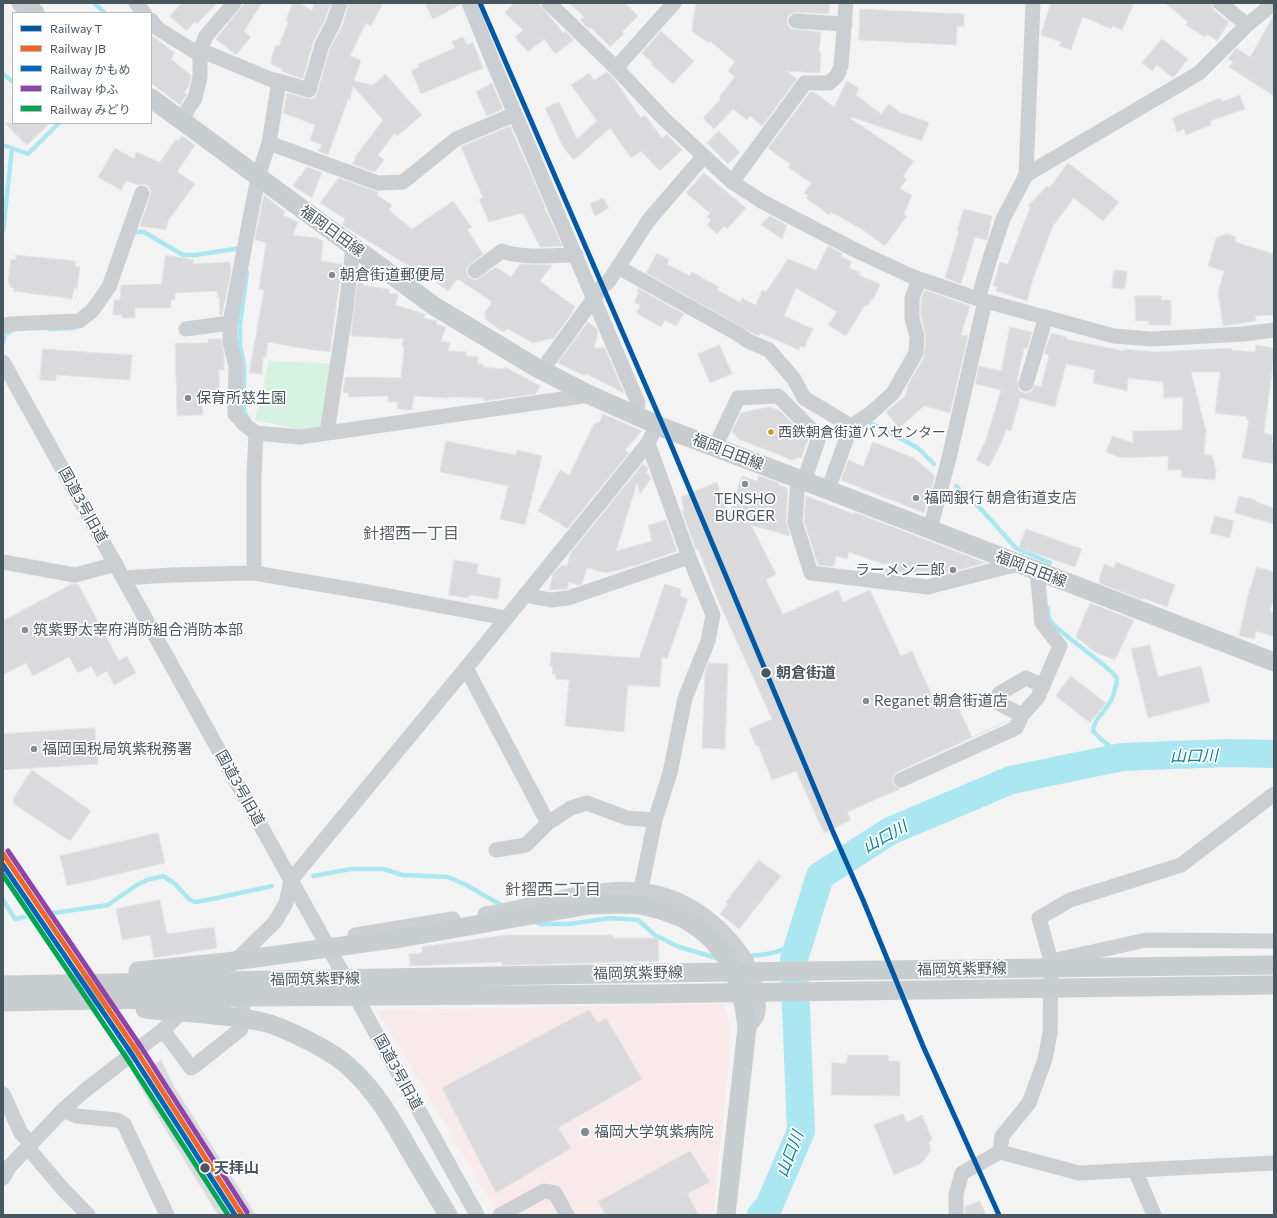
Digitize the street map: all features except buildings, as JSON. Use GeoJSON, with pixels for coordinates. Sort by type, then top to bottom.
{"type":"FeatureCollection","features":[{"type":"Feature","properties":{"kind":"main road"},"geometry":{"type":"LineString","coordinates":[[21,3],[34,12]]}},
{"type":"Feature","properties":{"kind":"main road","name":"福岡日田線"},"geometry":{"type":"LineString","coordinates":[[152,99],[434,306],[542,370],[590,395],[657,425],[1274,662]]}},
{"type":"Feature","properties":{"kind":"main road"},"geometry":{"type":"LineString","coordinates":[[3,985],[92,974],[175,968],[401,938],[589,905],[641,905],[661,910],[683,918],[700,929],[714,942],[731,964],[745,1007],[747,1028],[726,1215]]}},
{"type":"Feature","properties":{"kind":"main road","name":"福岡筑紫野線"},"geometry":{"type":"LineString","coordinates":[[3,985],[648,973],[1274,965]]}},
{"type":"Feature","properties":{"kind":"main road","name":"福岡筑紫野線"},"geometry":{"type":"LineString","coordinates":[[3,1002],[239,997],[636,994],[1274,985]]}},
{"type":"Feature","properties":{"kind":"main road"},"geometry":{"type":"LineString","coordinates":[[68,1001],[243,1019],[265,1023],[288,1031],[316,1045],[349,1066],[372,1092],[392,1121],[448,1215]]}},
{"type":"Feature","properties":{"kind":"street"},"geometry":{"type":"LineString","coordinates":[[136,3],[143,12]]}},
{"type":"Feature","properties":{"kind":"street"},"geometry":{"type":"LineString","coordinates":[[181,120],[195,98],[200,77],[200,53],[206,36],[234,3]]}},
{"type":"Feature","properties":{"kind":"street"},"geometry":{"type":"LineString","coordinates":[[152,21],[157,28],[200,53],[270,79],[279,80],[309,90],[322,45],[333,24],[340,3]]}},
{"type":"Feature","properties":{"kind":"street"},"geometry":{"type":"LineString","coordinates":[[469,3],[638,402],[635,416]]}},
{"type":"Feature","properties":{"kind":"street"},"geometry":{"type":"LineString","coordinates":[[549,3],[616,68],[664,119],[732,182],[763,202],[842,243],[919,280],[982,300],[1114,336],[1151,339],[1244,334],[1274,330]]}},
{"type":"Feature","properties":{"kind":"street"},"geometry":{"type":"LineString","coordinates":[[616,68],[674,3]]}},
{"type":"Feature","properties":{"kind":"street"},"geometry":{"type":"LineString","coordinates":[[732,182],[806,83],[829,83],[837,76],[840,66],[846,3]]}},
{"type":"Feature","properties":{"kind":"street"},"geometry":{"type":"LineString","coordinates":[[930,529],[949,458],[992,252],[1003,219],[1026,174],[1032,3]]}},
{"type":"Feature","properties":{"kind":"street"},"geometry":{"type":"LineString","coordinates":[[1220,3],[1247,25]]}},
{"type":"Feature","properties":{"kind":"street"},"geometry":{"type":"LineString","coordinates":[[1026,174],[1199,74],[1247,25],[1274,3]]}},
{"type":"Feature","properties":{"kind":"street"},"geometry":{"type":"LineString","coordinates":[[796,21],[844,24]]}},
{"type":"Feature","properties":{"kind":"street"},"geometry":{"type":"LineString","coordinates":[[279,80],[269,143],[258,177],[230,323],[230,342],[236,366],[236,414],[245,425],[256,433],[300,437],[590,395]]}},
{"type":"Feature","properties":{"kind":"street"},"geometry":{"type":"LineString","coordinates":[[269,143],[378,184],[403,182],[456,139],[515,114]]}},
{"type":"Feature","properties":{"kind":"street"},"geometry":{"type":"LineString","coordinates":[[542,370],[618,267],[648,221],[703,156]]}},
{"type":"Feature","properties":{"kind":"street"},"geometry":{"type":"LineString","coordinates":[[3,326],[9,324],[79,321],[92,311],[109,287],[142,194]]}},
{"type":"Feature","properties":{"kind":"street"},"geometry":{"type":"LineString","coordinates":[[327,433],[346,308],[353,247]]}},
{"type":"Feature","properties":{"kind":"street"},"geometry":{"type":"LineString","coordinates":[[475,271],[502,251],[509,254],[526,256],[576,255]]}},
{"type":"Feature","properties":{"kind":"street"},"geometry":{"type":"LineString","coordinates":[[618,267],[748,341],[769,350],[794,379],[804,398],[851,426]]}},
{"type":"Feature","properties":{"kind":"street"},"geometry":{"type":"LineString","coordinates":[[828,490],[851,426],[870,414],[893,393],[916,353],[917,336],[912,319],[912,298],[919,280]]}},
{"type":"Feature","properties":{"kind":"street"},"geometry":{"type":"LineString","coordinates":[[1026,384],[1046,318]]}},
{"type":"Feature","properties":{"kind":"street"},"geometry":{"type":"LineString","coordinates":[[186,328],[230,323]]}},
{"type":"Feature","properties":{"kind":"street","name":"国道3号旧道"},"geometry":{"type":"LineString","coordinates":[[3,362],[477,1215]]}},
{"type":"Feature","properties":{"kind":"street"},"geometry":{"type":"LineString","coordinates":[[715,447],[738,398],[778,396],[819,436],[801,480],[795,522],[811,572],[928,586],[1018,564]]}},
{"type":"Feature","properties":{"kind":"street"},"geometry":{"type":"LineString","coordinates":[[3,1178],[10,1166],[82,1092],[163,1030],[276,922],[286,903],[291,880],[466,668],[648,443],[657,425]]}},
{"type":"Feature","properties":{"kind":"street"},"geometry":{"type":"LineString","coordinates":[[254,573],[254,475],[256,433]]}},
{"type":"Feature","properties":{"kind":"street"},"geometry":{"type":"LineString","coordinates":[[641,889],[655,820],[670,773],[685,698],[708,641],[713,615],[689,558],[648,443]]}},
{"type":"Feature","properties":{"kind":"street"},"geometry":{"type":"LineString","coordinates":[[525,595],[552,600],[568,598],[689,558]]}},
{"type":"Feature","properties":{"kind":"street"},"geometry":{"type":"LineString","coordinates":[[3,562],[75,575],[116,564]]}},
{"type":"Feature","properties":{"kind":"street"},"geometry":{"type":"LineString","coordinates":[[901,780],[1016,728],[1022,715],[1038,697],[1060,646],[1042,622],[1037,572]]}},
{"type":"Feature","properties":{"kind":"street"},"geometry":{"type":"LineString","coordinates":[[124,578],[254,573],[506,618]]}},
{"type":"Feature","properties":{"kind":"street"},"geometry":{"type":"LineString","coordinates":[[466,668],[548,823]]}},
{"type":"Feature","properties":{"kind":"street"},"geometry":{"type":"LineString","coordinates":[[1022,715],[994,701],[1000,692],[1026,678],[1043,686]]}},
{"type":"Feature","properties":{"kind":"street"},"geometry":{"type":"LineString","coordinates":[[1000,1152],[1002,1136],[1029,1103],[1045,1059],[1050,1033],[1051,961],[1039,918],[1070,900],[1181,865],[1274,794]]}},
{"type":"Feature","properties":{"kind":"street"},"geometry":{"type":"LineString","coordinates":[[496,850],[526,845],[548,823],[571,808],[587,803],[627,818],[655,820]]}},
{"type":"Feature","properties":{"kind":"street"},"geometry":{"type":"LineString","coordinates":[[325,940],[489,914],[581,893],[641,889],[668,895],[705,915],[721,929],[733,944],[748,965],[759,1004],[757,1017],[747,1028]]}},
{"type":"Feature","properties":{"kind":"street"},"geometry":{"type":"LineString","coordinates":[[1051,961],[1146,940],[1274,941]]}},
{"type":"Feature","properties":{"kind":"street"},"geometry":{"type":"LineString","coordinates":[[163,1030],[191,1068],[236,1034],[241,1029],[243,1006],[240,1000],[233,993],[215,980]]}},
{"type":"Feature","properties":{"kind":"street"},"geometry":{"type":"LineString","coordinates":[[3,1094],[9,1109],[29,1146],[62,1188],[88,1215]]}},
{"type":"Feature","properties":{"kind":"street"},"geometry":{"type":"LineString","coordinates":[[63,1110],[76,1116],[117,1120],[124,1124],[167,1215]]}},
{"type":"Feature","properties":{"kind":"street"},"geometry":{"type":"LineString","coordinates":[[956,1215],[956,1194],[962,1172],[1000,1152],[1079,1173],[1274,1163]]}},
{"type":"Feature","properties":{"kind":"street"},"geometry":{"type":"LineString","coordinates":[[1135,1170],[1154,1215]]}},
{"type":"Feature","properties":{"kind":"street"},"geometry":{"type":"LineString","coordinates":[[500,1215],[544,1191],[556,1193],[567,1215]]}},
{"type":"Feature","properties":{"kind":"shaded area","name":"福岡大学筑紫病院"},"geometry":{"type":"Polygon","coordinates":[[[725,1004],[730,1029],[730,1049],[713,1215],[499,1215],[377,1010],[725,1004]]]}},
{"type":"Feature","properties":{"kind":"green space"},"geometry":{"type":"Polygon","coordinates":[[[269,361],[333,364],[323,426],[299,429],[255,420],[269,361]]]}},
{"type":"Feature","properties":{"kind":"waterway"},"geometry":{"type":"LineString","coordinates":[[94,3],[104,12]]}},
{"type":"Feature","properties":{"kind":"waterway"},"geometry":{"type":"LineString","coordinates":[[3,74],[12,81]]}},
{"type":"Feature","properties":{"kind":"waterway"},"geometry":{"type":"LineString","coordinates":[[3,145],[28,154],[58,124]]}},
{"type":"Feature","properties":{"kind":"waterway"},"geometry":{"type":"LineString","coordinates":[[3,231],[12,149]]}},
{"type":"Feature","properties":{"kind":"waterway"},"geometry":{"type":"LineString","coordinates":[[133,234],[134,232],[144,232],[183,255],[195,255],[241,248]]}},
{"type":"Feature","properties":{"kind":"waterway"},"geometry":{"type":"LineString","coordinates":[[247,272],[240,324],[240,346],[244,364],[244,412],[249,420]]}},
{"type":"Feature","properties":{"kind":"waterway"},"geometry":{"type":"LineString","coordinates":[[49,329],[74,328]]}},
{"type":"Feature","properties":{"kind":"waterway"},"geometry":{"type":"LineString","coordinates":[[3,342],[5,334],[14,329]]}},
{"type":"Feature","properties":{"kind":"waterway"},"geometry":{"type":"LineString","coordinates":[[871,423],[918,448],[934,464]]}},
{"type":"Feature","properties":{"kind":"waterway"},"geometry":{"type":"LineString","coordinates":[[956,486],[981,509],[1016,548],[1050,563]]}},
{"type":"Feature","properties":{"kind":"waterway"},"geometry":{"type":"LineString","coordinates":[[1048,608],[1052,623],[1107,668],[1117,679],[1114,695],[1094,725],[1093,731],[1122,757]]}},
{"type":"Feature","properties":{"kind":"waterway","name":"山口川"},"geometry":{"type":"LineString","coordinates":[[761,1215],[769,1206],[801,1131],[794,959],[820,876],[890,831],[1011,780],[1122,757],[1227,753],[1274,754]]}},
{"type":"Feature","properties":{"kind":"waterway"},"geometry":{"type":"LineString","coordinates":[[313,876],[351,869],[384,869],[402,875],[448,877],[466,885],[503,906]]}},
{"type":"Feature","properties":{"kind":"waterway"},"geometry":{"type":"LineString","coordinates":[[47,914],[108,905],[135,886],[147,880],[163,876],[174,883],[189,899],[195,902],[272,886]]}},
{"type":"Feature","properties":{"kind":"waterway"},"geometry":{"type":"LineString","coordinates":[[3,900],[15,919],[24,917]]}},
{"type":"Feature","properties":{"kind":"waterway"},"geometry":{"type":"LineString","coordinates":[[533,921],[540,924],[569,924],[611,918],[638,920],[655,935],[679,947],[720,959]]}},
{"type":"Feature","properties":{"kind":"waterway"},"geometry":{"type":"LineString","coordinates":[[751,956],[776,952],[800,942]]}},
{"type":"Feature","properties":{"kind":"rail line","name":"T"},"geometry":{"type":"LineString","coordinates":[[480,3],[664,428],[923,1046],[999,1215]]}},
{"type":"Feature","properties":{"kind":"rail line","name":"ゆふ"},"geometry":{"type":"LineString","coordinates":[[8,851],[141,1047],[247,1212]]}},
{"type":"Feature","properties":{"kind":"rail line","name":"JB"},"geometry":{"type":"LineString","coordinates":[[3,854],[136,1050],[242,1215]]}},
{"type":"Feature","properties":{"kind":"rail line","name":"かもめ"},"geometry":{"type":"LineString","coordinates":[[3,865],[131,1053],[235,1215]]}},
{"type":"Feature","properties":{"kind":"rail line","name":"みどり"},"geometry":{"type":"LineString","coordinates":[[3,875],[126,1057],[228,1215]]}},
{"type":"Feature","properties":{"kind":"place","name":"朝倉街道郵便局"},"geometry":{"type":"Point","coordinates":[332,275]}},
{"type":"Feature","properties":{"kind":"place","name":"保育所慈生園"},"geometry":{"type":"Point","coordinates":[188,398]}},
{"type":"Feature","properties":{"kind":"place","name":"西鉄朝倉街道バスセンター"},"geometry":{"type":"Point","coordinates":[771,432]}},
{"type":"Feature","properties":{"kind":"place","name":"TENSHO BURGER"},"geometry":{"type":"Point","coordinates":[745,484]}},
{"type":"Feature","properties":{"kind":"place","name":"福岡銀行 朝倉街道支店"},"geometry":{"type":"Point","coordinates":[916,498]}},
{"type":"Feature","properties":{"kind":"place","name":"ラーメン二郎"},"geometry":{"type":"Point","coordinates":[953,570]}},
{"type":"Feature","properties":{"kind":"place","name":"筑紫野太宰府消防組合消防本部"},"geometry":{"type":"Point","coordinates":[25,630]}},
{"type":"Feature","properties":{"kind":"place","name":"朝倉街道"},"geometry":{"type":"Point","coordinates":[766,673]}},
{"type":"Feature","properties":{"kind":"place","name":"Reganet 朝倉街道店"},"geometry":{"type":"Point","coordinates":[866,701]}},
{"type":"Feature","properties":{"kind":"place","name":"福岡国税局筑紫税務署"},"geometry":{"type":"Point","coordinates":[34,749]}},
{"type":"Feature","properties":{"kind":"place","name":"福岡大学筑紫病院"},"geometry":{"type":"Point","coordinates":[585,1132]}},
{"type":"Feature","properties":{"kind":"place","name":"天拝山"},"geometry":{"type":"Point","coordinates":[205,1168]}},
{"type":"Feature","properties":{"kind":"district","name":"針摺西一丁目"},"geometry":{"type":"Point","coordinates":[411,534]}},
{"type":"Feature","properties":{"kind":"district","name":"針摺西二丁目"},"geometry":{"type":"Point","coordinates":[553,890]}}]}
